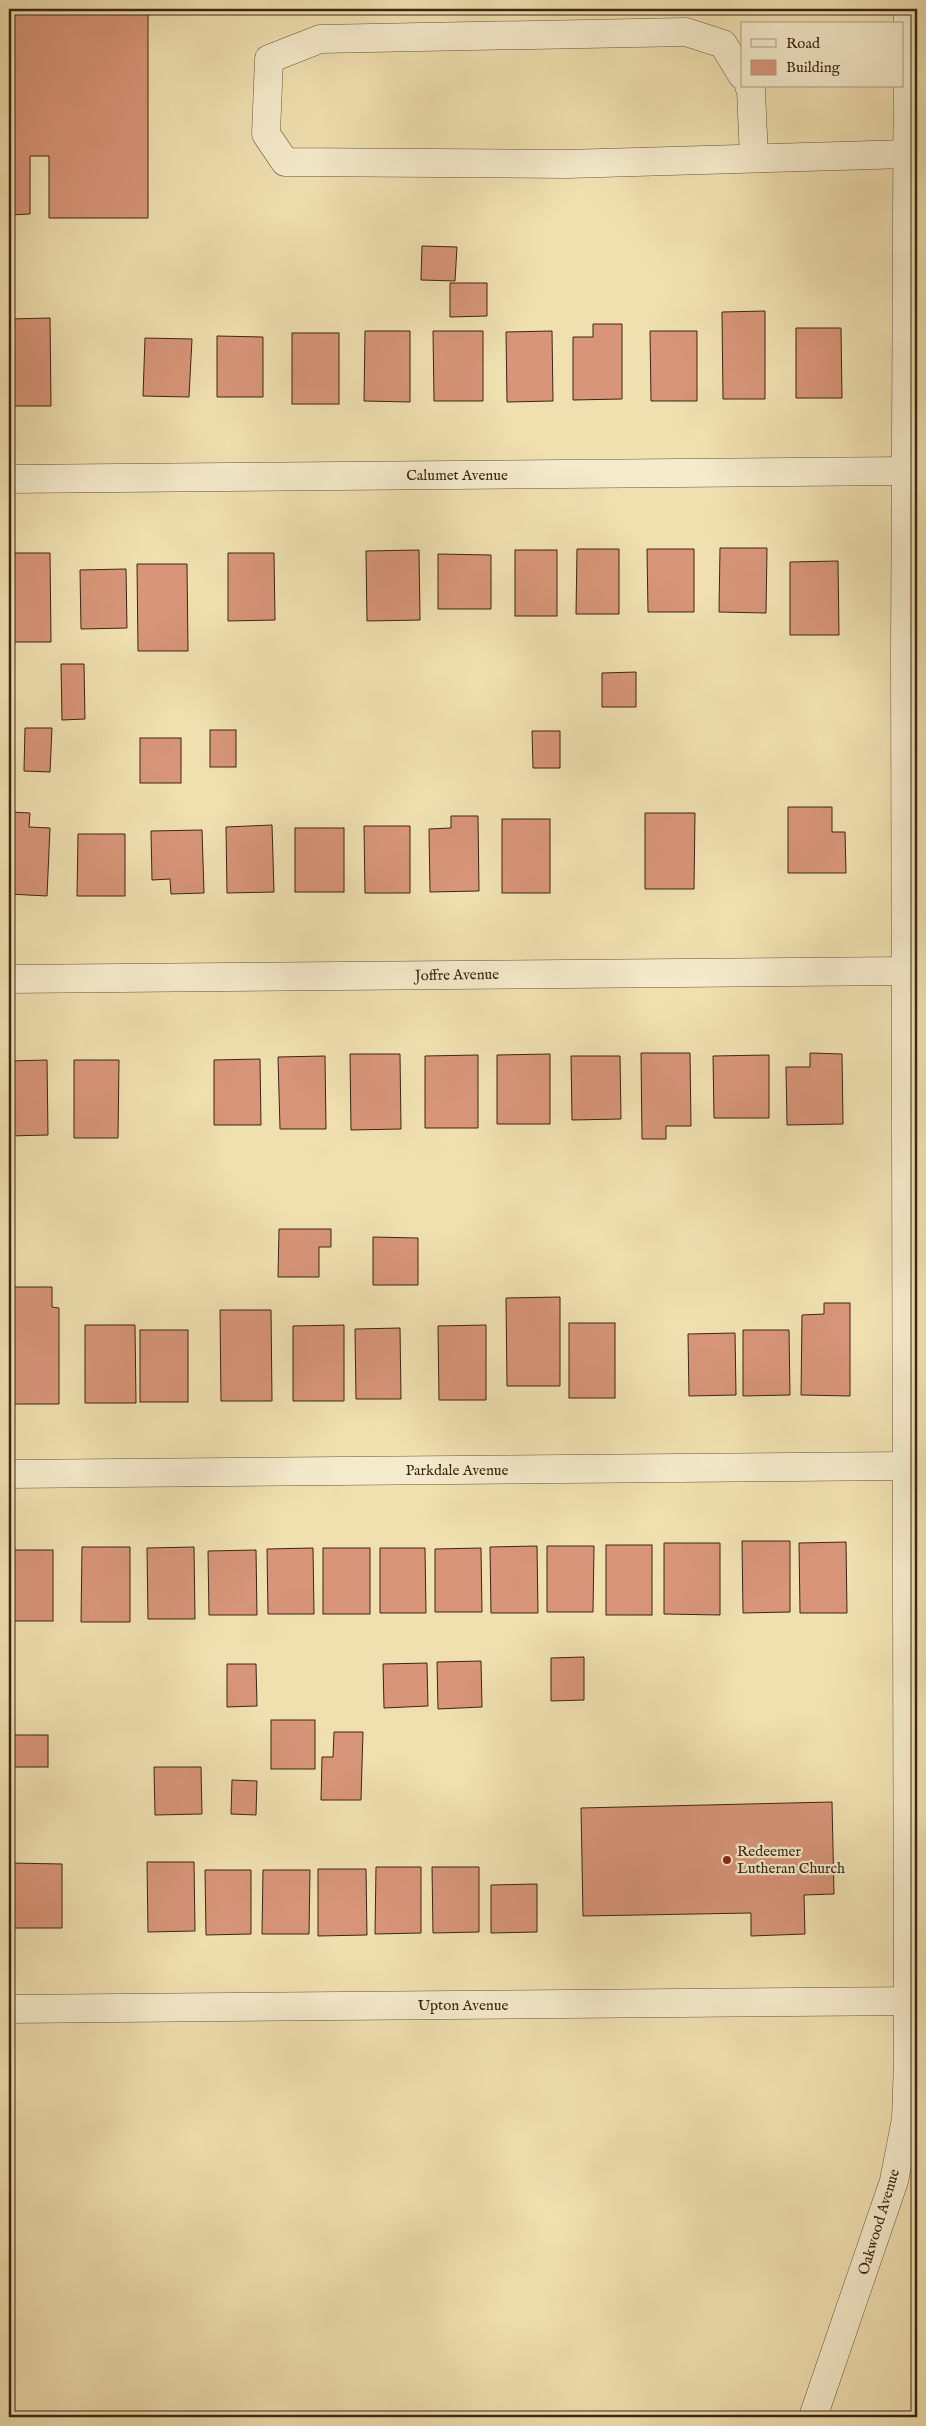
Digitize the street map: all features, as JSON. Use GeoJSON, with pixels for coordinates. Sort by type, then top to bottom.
{"type":"FeatureCollection","features":[{"type":"Feature","properties":{"kind":"street","name":"Oakwood Avenue"},"geometry":{"type":"LineString","coordinates":[[813,2417],[894,2181],[906,2120],[913,2001],[905,1466],[906,970],[911,653],[906,471],[908,9]]}},
{"type":"Feature","properties":{"kind":"street"},"geometry":{"type":"LineString","coordinates":[[741,73],[724,44],[686,32],[320,39],[269,59],[266,134],[285,162],[567,164],[908,154]]}},
{"type":"Feature","properties":{"kind":"street"},"geometry":{"type":"LineString","coordinates":[[750,88],[754,158]]}},
{"type":"Feature","properties":{"kind":"street","name":"Calumet Avenue"},"geometry":{"type":"LineString","coordinates":[[9,479],[906,471]]}},
{"type":"Feature","properties":{"kind":"street","name":"Joffre Avenue"},"geometry":{"type":"LineString","coordinates":[[9,979],[906,970]]}},
{"type":"Feature","properties":{"kind":"street","name":"Parkdale Avenue"},"geometry":{"type":"LineString","coordinates":[[9,1474],[905,1466]]}},
{"type":"Feature","properties":{"kind":"street","name":"Upton Avenue"},"geometry":{"type":"LineString","coordinates":[[9,2009],[913,2001]]}},
{"type":"Feature","properties":{"kind":"building"},"geometry":{"type":"Polygon","coordinates":[[[9,9],[148,9],[148,218],[49,218],[49,156],[30,156],[30,214],[9,215],[9,9]]]}},
{"type":"Feature","properties":{"kind":"building"},"geometry":{"type":"Polygon","coordinates":[[[422,246],[457,247],[455,281],[421,280],[422,246]]]}},
{"type":"Feature","properties":{"kind":"building"},"geometry":{"type":"Polygon","coordinates":[[[450,283],[487,283],[487,316],[450,317],[450,283]]]}},
{"type":"Feature","properties":{"kind":"building"},"geometry":{"type":"Polygon","coordinates":[[[765,311],[765,399],[723,399],[722,312],[765,311]]]}},
{"type":"Feature","properties":{"kind":"building"},"geometry":{"type":"Polygon","coordinates":[[[50,318],[51,406],[9,406],[9,319],[50,318]]]}},
{"type":"Feature","properties":{"kind":"building"},"geometry":{"type":"Polygon","coordinates":[[[593,324],[622,324],[622,399],[573,400],[573,337],[593,337],[593,324]]]}},
{"type":"Feature","properties":{"kind":"building"},"geometry":{"type":"Polygon","coordinates":[[[796,328],[841,328],[842,398],[796,398],[796,328]]]}},
{"type":"Feature","properties":{"kind":"building"},"geometry":{"type":"Polygon","coordinates":[[[365,331],[410,331],[410,402],[364,401],[365,331]]]}},
{"type":"Feature","properties":{"kind":"building"},"geometry":{"type":"Polygon","coordinates":[[[433,331],[483,331],[483,401],[434,401],[433,331]]]}},
{"type":"Feature","properties":{"kind":"building"},"geometry":{"type":"Polygon","coordinates":[[[552,331],[553,401],[507,402],[506,332],[552,331]]]}},
{"type":"Feature","properties":{"kind":"building"},"geometry":{"type":"Polygon","coordinates":[[[650,331],[697,331],[697,401],[651,401],[650,331]]]}},
{"type":"Feature","properties":{"kind":"building"},"geometry":{"type":"Polygon","coordinates":[[[292,333],[339,333],[339,404],[292,404],[292,333]]]}},
{"type":"Feature","properties":{"kind":"building"},"geometry":{"type":"Polygon","coordinates":[[[217,336],[263,337],[263,397],[217,397],[217,336]]]}},
{"type":"Feature","properties":{"kind":"building"},"geometry":{"type":"Polygon","coordinates":[[[145,338],[192,339],[189,397],[143,396],[145,338]]]}},
{"type":"Feature","properties":{"kind":"building"},"geometry":{"type":"Polygon","coordinates":[[[720,548],[767,548],[766,613],[719,612],[720,548]]]}},
{"type":"Feature","properties":{"kind":"building"},"geometry":{"type":"Polygon","coordinates":[[[577,549],[619,549],[619,614],[576,614],[577,549]]]}},
{"type":"Feature","properties":{"kind":"building"},"geometry":{"type":"Polygon","coordinates":[[[647,549],[694,549],[694,612],[648,612],[647,549]]]}},
{"type":"Feature","properties":{"kind":"building"},"geometry":{"type":"Polygon","coordinates":[[[419,550],[420,620],[367,621],[366,551],[419,550]]]}},
{"type":"Feature","properties":{"kind":"building"},"geometry":{"type":"Polygon","coordinates":[[[515,550],[557,550],[557,616],[515,616],[515,550]]]}},
{"type":"Feature","properties":{"kind":"building"},"geometry":{"type":"Polygon","coordinates":[[[9,553],[50,553],[51,642],[9,642],[9,553]]]}},
{"type":"Feature","properties":{"kind":"building"},"geometry":{"type":"Polygon","coordinates":[[[228,553],[274,553],[275,620],[228,621],[228,553]]]}},
{"type":"Feature","properties":{"kind":"building"},"geometry":{"type":"Polygon","coordinates":[[[438,554],[491,555],[491,609],[438,609],[438,554]]]}},
{"type":"Feature","properties":{"kind":"building"},"geometry":{"type":"Polygon","coordinates":[[[838,561],[839,635],[790,635],[790,562],[838,561]]]}},
{"type":"Feature","properties":{"kind":"building"},"geometry":{"type":"Polygon","coordinates":[[[137,564],[187,564],[188,651],[138,651],[137,564]]]}},
{"type":"Feature","properties":{"kind":"building"},"geometry":{"type":"Polygon","coordinates":[[[126,569],[127,628],[81,629],[80,570],[126,569]]]}},
{"type":"Feature","properties":{"kind":"building"},"geometry":{"type":"Polygon","coordinates":[[[61,664],[84,664],[85,719],[62,720],[61,664]]]}},
{"type":"Feature","properties":{"kind":"building"},"geometry":{"type":"Polygon","coordinates":[[[636,672],[636,707],[602,707],[602,673],[636,672]]]}},
{"type":"Feature","properties":{"kind":"building"},"geometry":{"type":"Polygon","coordinates":[[[25,728],[52,728],[50,772],[24,771],[25,728]]]}},
{"type":"Feature","properties":{"kind":"building"},"geometry":{"type":"Polygon","coordinates":[[[210,730],[236,730],[236,767],[210,767],[210,730]]]}},
{"type":"Feature","properties":{"kind":"building"},"geometry":{"type":"Polygon","coordinates":[[[532,731],[560,731],[560,768],[533,768],[532,731]]]}},
{"type":"Feature","properties":{"kind":"building"},"geometry":{"type":"Polygon","coordinates":[[[140,738],[181,738],[181,783],[140,783],[140,738]]]}},
{"type":"Feature","properties":{"kind":"building"},"geometry":{"type":"Polygon","coordinates":[[[788,807],[832,807],[832,832],[845,832],[846,873],[788,873],[788,807]]]}},
{"type":"Feature","properties":{"kind":"building"},"geometry":{"type":"Polygon","coordinates":[[[9,812],[30,813],[29,827],[50,828],[47,896],[9,894],[9,812]]]}},
{"type":"Feature","properties":{"kind":"building"},"geometry":{"type":"Polygon","coordinates":[[[645,813],[695,813],[694,889],[645,889],[645,813]]]}},
{"type":"Feature","properties":{"kind":"building"},"geometry":{"type":"Polygon","coordinates":[[[451,816],[478,816],[479,891],[430,892],[429,829],[451,828],[451,816]]]}},
{"type":"Feature","properties":{"kind":"building"},"geometry":{"type":"Polygon","coordinates":[[[502,819],[550,819],[550,893],[502,893],[502,819]]]}},
{"type":"Feature","properties":{"kind":"building"},"geometry":{"type":"Polygon","coordinates":[[[272,825],[274,892],[227,893],[226,827],[272,825]]]}},
{"type":"Feature","properties":{"kind":"building"},"geometry":{"type":"Polygon","coordinates":[[[364,826],[410,826],[410,893],[365,893],[364,826]]]}},
{"type":"Feature","properties":{"kind":"building"},"geometry":{"type":"Polygon","coordinates":[[[295,828],[344,828],[344,892],[295,892],[295,828]]]}},
{"type":"Feature","properties":{"kind":"building"},"geometry":{"type":"Polygon","coordinates":[[[202,830],[204,893],[171,894],[170,879],[152,880],[151,831],[202,830]]]}},
{"type":"Feature","properties":{"kind":"building"},"geometry":{"type":"Polygon","coordinates":[[[78,834],[125,834],[125,896],[77,896],[78,834]]]}},
{"type":"Feature","properties":{"kind":"building"},"geometry":{"type":"Polygon","coordinates":[[[641,1053],[690,1053],[691,1126],[666,1126],[666,1139],[642,1139],[641,1053]]]}},
{"type":"Feature","properties":{"kind":"building"},"geometry":{"type":"Polygon","coordinates":[[[810,1053],[842,1054],[843,1124],[787,1125],[786,1067],[810,1067],[810,1053]]]}},
{"type":"Feature","properties":{"kind":"building"},"geometry":{"type":"Polygon","coordinates":[[[350,1054],[400,1054],[401,1129],[351,1130],[350,1054]]]}},
{"type":"Feature","properties":{"kind":"building"},"geometry":{"type":"Polygon","coordinates":[[[550,1054],[550,1124],[497,1124],[497,1055],[550,1054]]]}},
{"type":"Feature","properties":{"kind":"building"},"geometry":{"type":"Polygon","coordinates":[[[478,1055],[478,1128],[425,1128],[425,1056],[478,1055]]]}},
{"type":"Feature","properties":{"kind":"building"},"geometry":{"type":"Polygon","coordinates":[[[769,1055],[769,1118],[714,1118],[713,1056],[769,1055]]]}},
{"type":"Feature","properties":{"kind":"building"},"geometry":{"type":"Polygon","coordinates":[[[325,1056],[326,1129],[280,1129],[278,1057],[325,1056]]]}},
{"type":"Feature","properties":{"kind":"building"},"geometry":{"type":"Polygon","coordinates":[[[571,1056],[620,1056],[621,1119],[572,1120],[571,1056]]]}},
{"type":"Feature","properties":{"kind":"building"},"geometry":{"type":"Polygon","coordinates":[[[260,1059],[261,1125],[214,1125],[214,1060],[260,1059]]]}},
{"type":"Feature","properties":{"kind":"building"},"geometry":{"type":"Polygon","coordinates":[[[47,1060],[48,1135],[9,1136],[9,1061],[47,1060]]]}},
{"type":"Feature","properties":{"kind":"building"},"geometry":{"type":"Polygon","coordinates":[[[74,1060],[119,1060],[118,1138],[74,1138],[74,1060]]]}},
{"type":"Feature","properties":{"kind":"building"},"geometry":{"type":"Polygon","coordinates":[[[279,1229],[331,1229],[331,1247],[319,1247],[319,1277],[278,1277],[279,1229]]]}},
{"type":"Feature","properties":{"kind":"building"},"geometry":{"type":"Polygon","coordinates":[[[373,1237],[418,1238],[418,1285],[373,1285],[373,1237]]]}},
{"type":"Feature","properties":{"kind":"building"},"geometry":{"type":"Polygon","coordinates":[[[12,1287],[52,1287],[52,1307],[59,1308],[59,1404],[12,1404],[12,1287]]]}},
{"type":"Feature","properties":{"kind":"building"},"geometry":{"type":"Polygon","coordinates":[[[560,1297],[560,1386],[507,1386],[506,1298],[560,1297]]]}},
{"type":"Feature","properties":{"kind":"building"},"geometry":{"type":"Polygon","coordinates":[[[824,1303],[850,1303],[850,1396],[801,1395],[802,1315],[824,1314],[824,1303]]]}},
{"type":"Feature","properties":{"kind":"building"},"geometry":{"type":"Polygon","coordinates":[[[220,1310],[271,1310],[272,1401],[221,1401],[220,1310]]]}},
{"type":"Feature","properties":{"kind":"building"},"geometry":{"type":"Polygon","coordinates":[[[569,1323],[615,1323],[615,1398],[569,1398],[569,1323]]]}},
{"type":"Feature","properties":{"kind":"building"},"geometry":{"type":"Polygon","coordinates":[[[85,1325],[135,1325],[136,1403],[85,1403],[85,1325]]]}},
{"type":"Feature","properties":{"kind":"building"},"geometry":{"type":"Polygon","coordinates":[[[344,1325],[344,1401],[293,1401],[293,1326],[344,1325]]]}},
{"type":"Feature","properties":{"kind":"building"},"geometry":{"type":"Polygon","coordinates":[[[486,1325],[486,1400],[439,1400],[438,1326],[486,1325]]]}},
{"type":"Feature","properties":{"kind":"building"},"geometry":{"type":"Polygon","coordinates":[[[400,1328],[401,1399],[356,1399],[355,1329],[400,1328]]]}},
{"type":"Feature","properties":{"kind":"building"},"geometry":{"type":"Polygon","coordinates":[[[140,1330],[188,1330],[188,1402],[140,1402],[140,1330]]]}},
{"type":"Feature","properties":{"kind":"building"},"geometry":{"type":"Polygon","coordinates":[[[743,1330],[789,1330],[790,1395],[743,1396],[743,1330]]]}},
{"type":"Feature","properties":{"kind":"building"},"geometry":{"type":"Polygon","coordinates":[[[735,1333],[736,1395],[689,1396],[688,1334],[735,1333]]]}},
{"type":"Feature","properties":{"kind":"building"},"geometry":{"type":"Polygon","coordinates":[[[742,1541],[790,1541],[790,1612],[743,1613],[742,1541]]]}},
{"type":"Feature","properties":{"kind":"building"},"geometry":{"type":"Polygon","coordinates":[[[846,1542],[847,1613],[800,1613],[799,1543],[846,1542]]]}},
{"type":"Feature","properties":{"kind":"building"},"geometry":{"type":"Polygon","coordinates":[[[664,1543],[720,1543],[720,1615],[664,1614],[664,1543]]]}},
{"type":"Feature","properties":{"kind":"building"},"geometry":{"type":"Polygon","coordinates":[[[606,1545],[652,1545],[652,1615],[606,1615],[606,1545]]]}},
{"type":"Feature","properties":{"kind":"building"},"geometry":{"type":"Polygon","coordinates":[[[537,1546],[538,1613],[491,1613],[490,1547],[537,1546]]]}},
{"type":"Feature","properties":{"kind":"building"},"geometry":{"type":"Polygon","coordinates":[[[547,1546],[594,1546],[593,1612],[547,1612],[547,1546]]]}},
{"type":"Feature","properties":{"kind":"building"},"geometry":{"type":"Polygon","coordinates":[[[82,1547],[130,1547],[130,1622],[81,1622],[82,1547]]]}},
{"type":"Feature","properties":{"kind":"building"},"geometry":{"type":"Polygon","coordinates":[[[194,1547],[195,1619],[148,1619],[147,1548],[194,1547]]]}},
{"type":"Feature","properties":{"kind":"building"},"geometry":{"type":"Polygon","coordinates":[[[313,1548],[314,1614],[268,1614],[267,1549],[313,1548]]]}},
{"type":"Feature","properties":{"kind":"building"},"geometry":{"type":"Polygon","coordinates":[[[323,1548],[370,1548],[370,1614],[323,1614],[323,1548]]]}},
{"type":"Feature","properties":{"kind":"building"},"geometry":{"type":"Polygon","coordinates":[[[380,1548],[425,1548],[426,1613],[380,1613],[380,1548]]]}},
{"type":"Feature","properties":{"kind":"building"},"geometry":{"type":"Polygon","coordinates":[[[481,1548],[482,1612],[435,1612],[435,1549],[481,1548]]]}},
{"type":"Feature","properties":{"kind":"building"},"geometry":{"type":"Polygon","coordinates":[[[9,1550],[53,1550],[53,1621],[9,1621],[9,1550]]]}},
{"type":"Feature","properties":{"kind":"building"},"geometry":{"type":"Polygon","coordinates":[[[256,1550],[257,1615],[209,1615],[208,1551],[256,1550]]]}},
{"type":"Feature","properties":{"kind":"building"},"geometry":{"type":"Polygon","coordinates":[[[584,1657],[584,1700],[551,1701],[551,1658],[584,1657]]]}},
{"type":"Feature","properties":{"kind":"building"},"geometry":{"type":"Polygon","coordinates":[[[481,1661],[482,1707],[438,1709],[437,1662],[481,1661]]]}},
{"type":"Feature","properties":{"kind":"building"},"geometry":{"type":"Polygon","coordinates":[[[427,1663],[428,1706],[384,1708],[383,1664],[427,1663]]]}},
{"type":"Feature","properties":{"kind":"building"},"geometry":{"type":"Polygon","coordinates":[[[227,1664],[256,1664],[257,1706],[227,1707],[227,1664]]]}},
{"type":"Feature","properties":{"kind":"building"},"geometry":{"type":"Polygon","coordinates":[[[271,1720],[315,1720],[315,1769],[271,1769],[271,1720]]]}},
{"type":"Feature","properties":{"kind":"building"},"geometry":{"type":"Polygon","coordinates":[[[334,1732],[363,1732],[361,1800],[321,1800],[322,1757],[333,1757],[334,1732]]]}},
{"type":"Feature","properties":{"kind":"building"},"geometry":{"type":"Polygon","coordinates":[[[9,1735],[48,1735],[48,1767],[9,1767],[9,1735]]]}},
{"type":"Feature","properties":{"kind":"building"},"geometry":{"type":"Polygon","coordinates":[[[154,1767],[201,1767],[202,1814],[155,1815],[154,1767]]]}},
{"type":"Feature","properties":{"kind":"building"},"geometry":{"type":"Polygon","coordinates":[[[232,1780],[257,1781],[256,1815],[231,1814],[232,1780]]]}},
{"type":"Feature","properties":{"kind":"building"},"geometry":{"type":"Polygon","coordinates":[[[832,1802],[834,1894],[804,1895],[805,1934],[751,1936],[751,1913],[583,1916],[581,1808],[832,1802]]]}},
{"type":"Feature","properties":{"kind":"building"},"geometry":{"type":"Polygon","coordinates":[[[147,1862],[194,1862],[195,1931],[148,1932],[147,1862]]]}},
{"type":"Feature","properties":{"kind":"building"},"geometry":{"type":"Polygon","coordinates":[[[11,1863],[62,1864],[62,1928],[10,1928],[11,1863]]]}},
{"type":"Feature","properties":{"kind":"building"},"geometry":{"type":"Polygon","coordinates":[[[376,1867],[421,1867],[421,1933],[375,1934],[376,1867]]]}},
{"type":"Feature","properties":{"kind":"building"},"geometry":{"type":"Polygon","coordinates":[[[432,1867],[479,1867],[479,1932],[433,1933],[432,1867]]]}},
{"type":"Feature","properties":{"kind":"building"},"geometry":{"type":"Polygon","coordinates":[[[318,1869],[366,1869],[367,1935],[318,1936],[318,1869]]]}},
{"type":"Feature","properties":{"kind":"building"},"geometry":{"type":"Polygon","coordinates":[[[205,1870],[251,1870],[251,1934],[206,1935],[205,1870]]]}},
{"type":"Feature","properties":{"kind":"building"},"geometry":{"type":"Polygon","coordinates":[[[263,1870],[310,1870],[309,1934],[262,1934],[263,1870]]]}},
{"type":"Feature","properties":{"kind":"building"},"geometry":{"type":"Polygon","coordinates":[[[537,1884],[537,1932],[491,1933],[491,1885],[537,1884]]]}},
{"type":"Feature","properties":{"kind":"place","name":"Redeemer Lutheran Church"},"geometry":{"type":"Point","coordinates":[727,1860]}}]}
